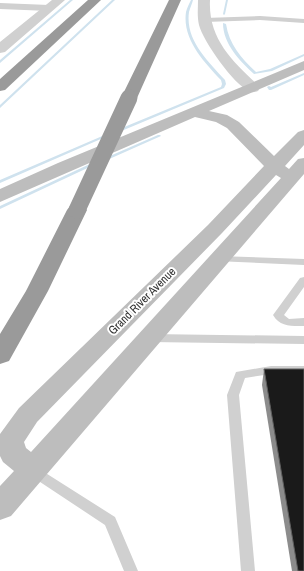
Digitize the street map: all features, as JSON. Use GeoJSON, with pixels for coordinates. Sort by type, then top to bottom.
{"type":"FeatureCollection","features":[{"type":"Feature","properties":{"kind":"highway"},"geometry":{"type":"LineString","coordinates":[[0,87],[95,0]]}},
{"type":"Feature","properties":{"kind":"highway"},"geometry":{"type":"LineString","coordinates":[[0,355],[37,291],[77,210],[175,0]]}},
{"type":"Feature","properties":{"kind":"main road"},"geometry":{"type":"LineString","coordinates":[[0,196],[64,167],[253,88],[304,65]]}},
{"type":"Feature","properties":{"kind":"main road"},"geometry":{"type":"LineString","coordinates":[[194,112],[221,118],[233,125],[274,166],[282,171],[287,181]]}},
{"type":"Feature","properties":{"kind":"main road","name":"Grand River Avenue"},"geometry":{"type":"LineString","coordinates":[[33,470],[13,454],[10,441],[28,415],[215,229],[304,135]]}},
{"type":"Feature","properties":{"kind":"main road"},"geometry":{"type":"LineString","coordinates":[[0,507],[304,163]]}},
{"type":"Feature","properties":{"kind":"main road"},"geometry":{"type":"LineString","coordinates":[[215,229],[220,240],[222,254]]}},
{"type":"Feature","properties":{"kind":"street"},"geometry":{"type":"LineString","coordinates":[[0,49],[59,0]]}},
{"type":"Feature","properties":{"kind":"street"},"geometry":{"type":"LineString","coordinates":[[204,0],[203,13],[208,33],[217,48],[242,78],[253,88]]}},
{"type":"Feature","properties":{"kind":"street"},"geometry":{"type":"LineString","coordinates":[[0,6],[49,8]]}},
{"type":"Feature","properties":{"kind":"lane"},"geometry":{"type":"LineString","coordinates":[[205,20],[260,18],[304,21]]}},
{"type":"Feature","properties":{"kind":"lane"},"geometry":{"type":"LineString","coordinates":[[222,254],[266,262],[304,262]]}},
{"type":"Feature","properties":{"kind":"lane"},"geometry":{"type":"LineString","coordinates":[[304,280],[278,315],[287,323],[304,322]]}},
{"type":"Feature","properties":{"kind":"lane"},"geometry":{"type":"LineString","coordinates":[[148,338],[304,340]]}},
{"type":"Feature","properties":{"kind":"lane"},"geometry":{"type":"LineString","coordinates":[[248,571],[233,395],[240,375],[271,370],[304,370]]}},
{"type":"Feature","properties":{"kind":"lane"},"geometry":{"type":"LineString","coordinates":[[33,470],[110,521],[131,571]]}},
{"type":"Feature","properties":{"kind":"building"},"geometry":{"type":"Polygon","coordinates":[[[264,369],[304,369],[304,571],[298,571],[264,369]]]}},
{"type":"Feature","properties":{"kind":"waterway"},"geometry":{"type":"LineString","coordinates":[[0,62],[72,0]]}},
{"type":"Feature","properties":{"kind":"waterway"},"geometry":{"type":"LineString","coordinates":[[0,107],[114,0]]}},
{"type":"Feature","properties":{"kind":"waterway"},"geometry":{"type":"LineString","coordinates":[[118,131],[222,88],[224,84],[223,80],[207,63],[194,43],[190,33],[187,22],[188,11],[192,0]]}},
{"type":"Feature","properties":{"kind":"waterway"},"geometry":{"type":"LineString","coordinates":[[224,14],[227,0]]}},
{"type":"Feature","properties":{"kind":"waterway"},"geometry":{"type":"LineString","coordinates":[[224,24],[225,31],[231,45],[244,63],[255,73],[271,70],[304,55]]}},
{"type":"Feature","properties":{"kind":"waterway"},"geometry":{"type":"LineString","coordinates":[[269,87],[270,89],[304,74]]}},
{"type":"Feature","properties":{"kind":"waterway"},"geometry":{"type":"LineString","coordinates":[[0,182],[108,135]]}},
{"type":"Feature","properties":{"kind":"waterway"},"geometry":{"type":"LineString","coordinates":[[105,159],[159,136]]}},
{"type":"Feature","properties":{"kind":"waterway"},"geometry":{"type":"LineString","coordinates":[[0,208],[94,164]]}}]}
